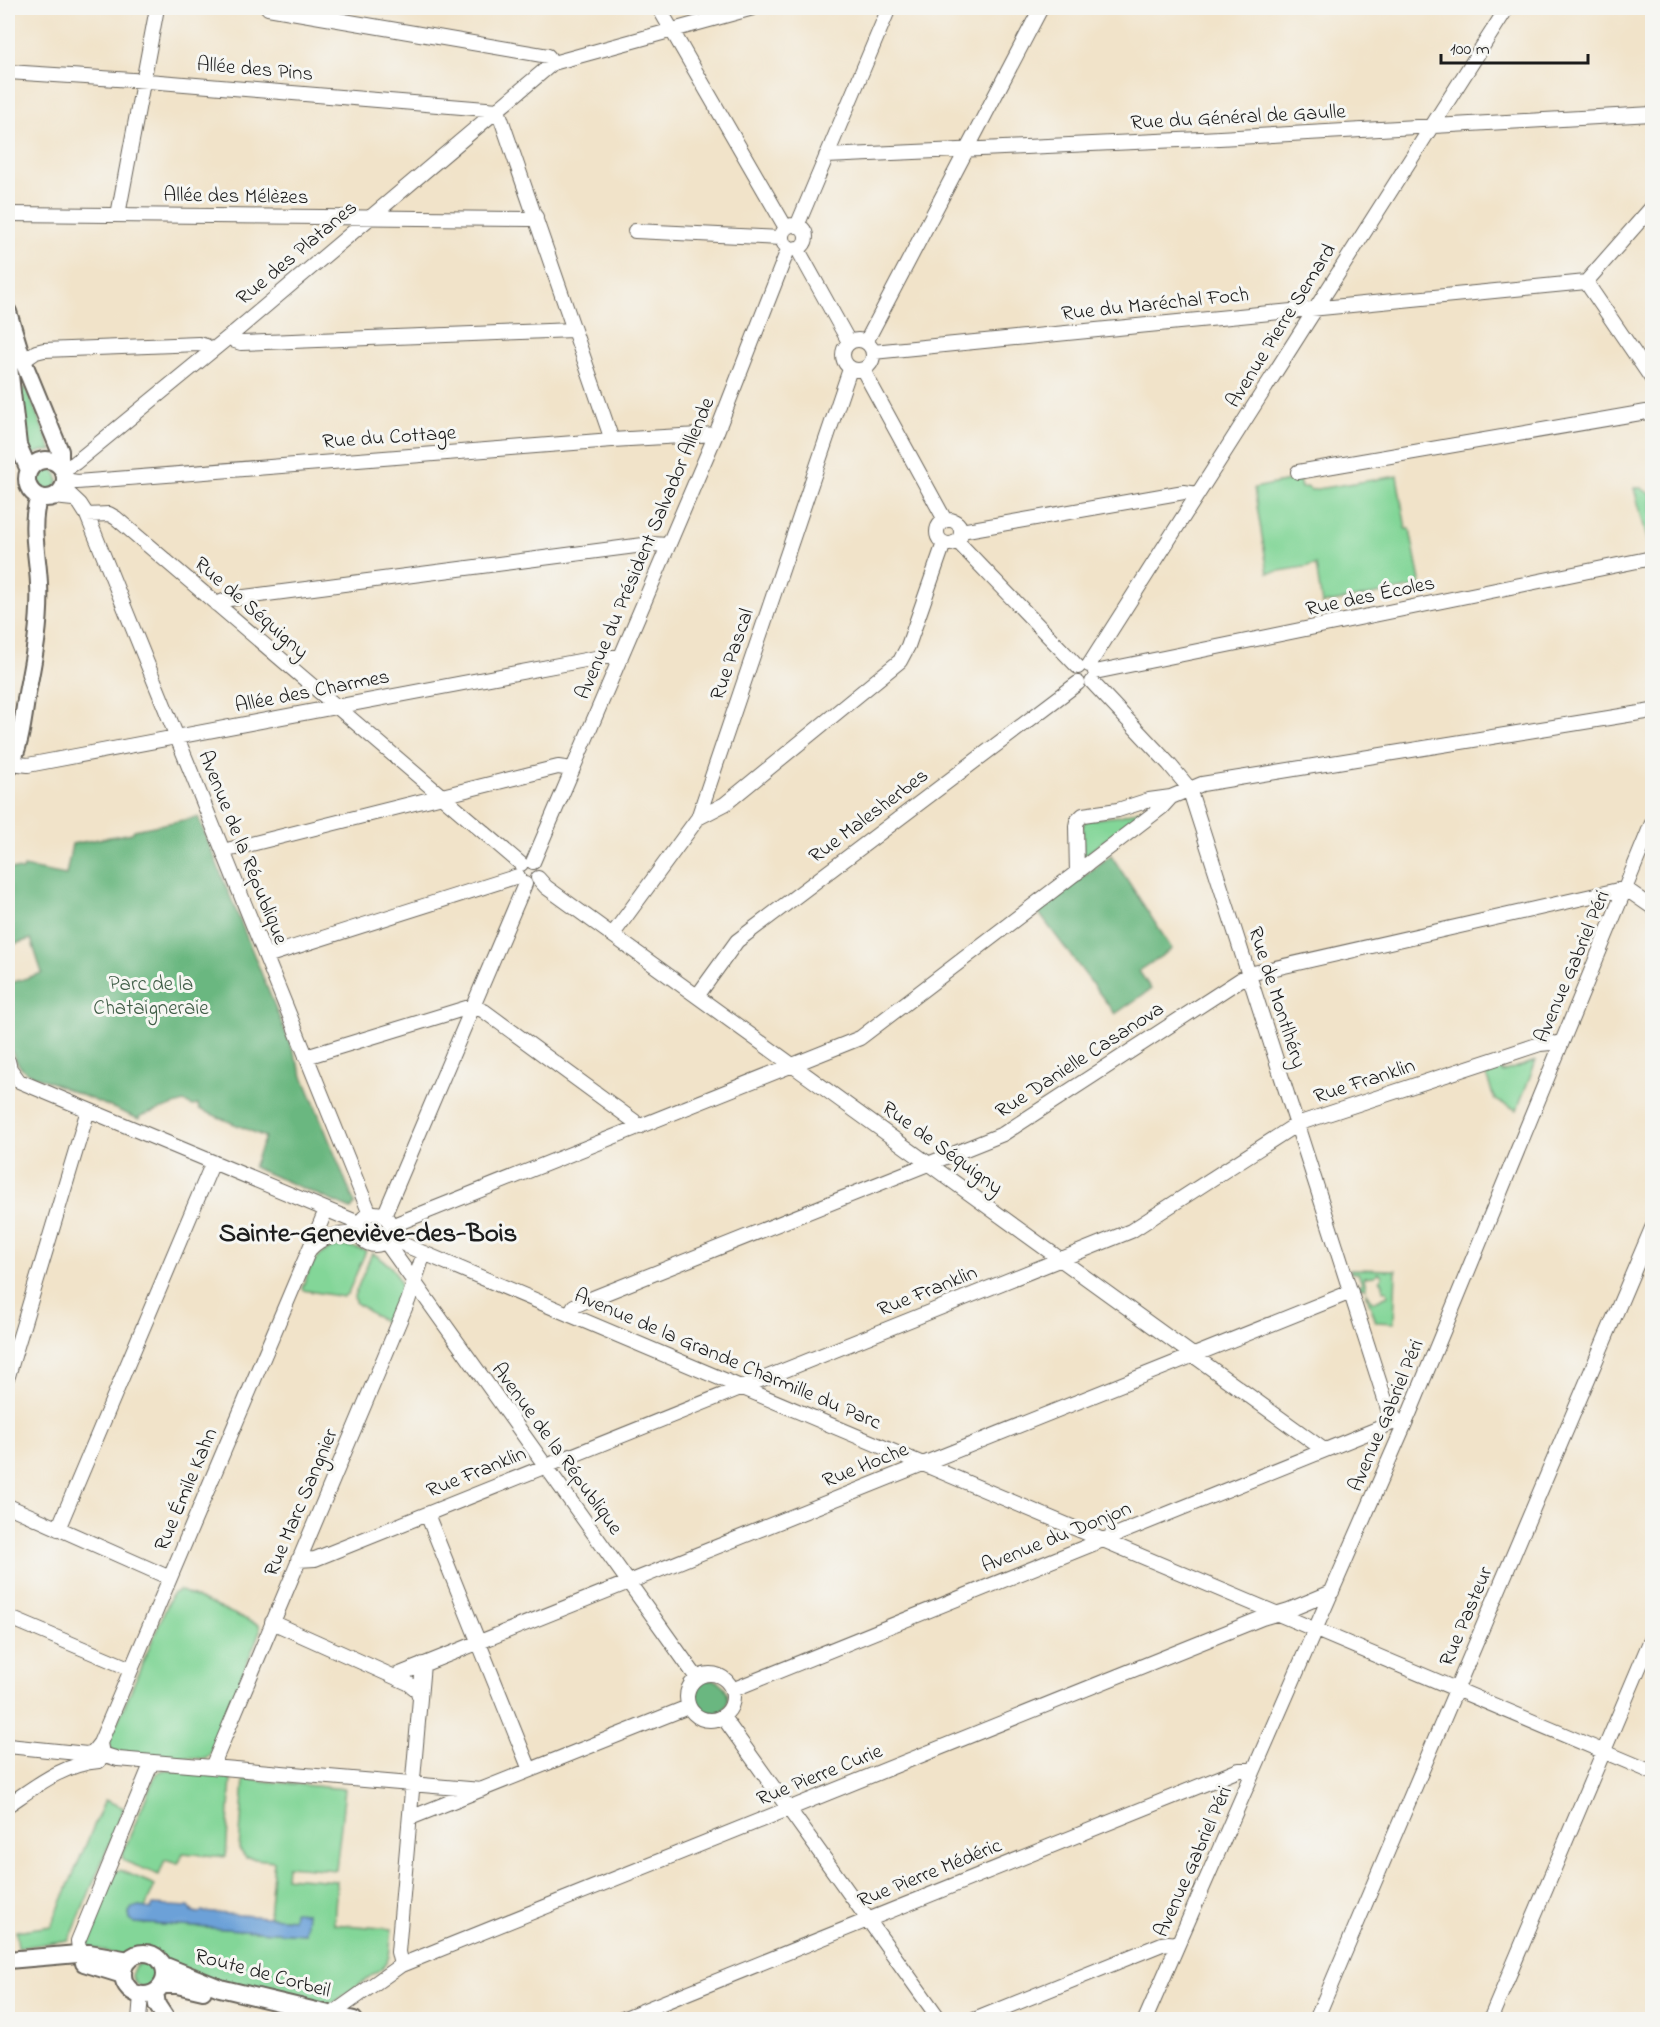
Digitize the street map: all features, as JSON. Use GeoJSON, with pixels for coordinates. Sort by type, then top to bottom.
{"type":"FeatureCollection","features":[{"type":"Feature","properties":{"kind":"main road"},"geometry":{"type":"LineString","coordinates":[[8,312],[15,360],[18,445],[29,470],[27,482],[56,486]]}},
{"type":"Feature","properties":{"kind":"main road"},"geometry":{"type":"LineString","coordinates":[[8,760],[31,623],[32,584],[27,515],[56,486],[60,451],[15,360]]}},
{"type":"Feature","properties":{"kind":"main road"},"geometry":{"type":"LineString","coordinates":[[29,470],[43,460],[55,462],[56,486]]}},
{"type":"Feature","properties":{"kind":"main road"},"geometry":{"type":"LineString","coordinates":[[8,1960],[89,1953],[119,1959],[126,1967],[128,1988],[150,1992]]}},
{"type":"Feature","properties":{"kind":"main road"},"geometry":{"type":"LineString","coordinates":[[126,1967],[134,1956],[145,1954],[155,1957],[163,1965],[165,1971],[150,1992],[147,2006],[156,2019]]}},
{"type":"Feature","properties":{"kind":"main road"},"geometry":{"type":"LineString","coordinates":[[8,1967],[67,1961],[126,1967]]}},
{"type":"Feature","properties":{"kind":"main road","name":"Route de Corbeil"},"geometry":{"type":"LineString","coordinates":[[163,1965],[220,1988],[330,2017]]}},
{"type":"Feature","properties":{"kind":"main road","name":"Route de Corbeil"},"geometry":{"type":"LineString","coordinates":[[150,1992],[177,1985],[288,2014],[354,2019]]}},
{"type":"Feature","properties":{"kind":"main road"},"geometry":{"type":"LineString","coordinates":[[150,1992],[167,2019]]}},
{"type":"Feature","properties":{"kind":"street"},"geometry":{"type":"LineString","coordinates":[[118,215],[157,8]]}},
{"type":"Feature","properties":{"kind":"street"},"geometry":{"type":"LineString","coordinates":[[268,8],[543,55],[548,56],[554,63],[753,8]]}},
{"type":"Feature","properties":{"kind":"street"},"geometry":{"type":"LineString","coordinates":[[659,8],[849,342]]}},
{"type":"Feature","properties":{"kind":"street","name":"Avenue du Président Salvador Allende"},"geometry":{"type":"LineString","coordinates":[[377,1227],[473,1006],[524,872],[572,770],[716,434],[790,237],[890,8]]}},
{"type":"Feature","properties":{"kind":"street"},"geometry":{"type":"LineString","coordinates":[[857,369],[871,363],[869,347],[1041,8]]}},
{"type":"Feature","properties":{"kind":"street","name":"Avenue Pierre Semard"},"geometry":{"type":"LineString","coordinates":[[1089,672],[1198,494],[1507,8]]}},
{"type":"Feature","properties":{"kind":"street","name":"Rue des Platanes"},"geometry":{"type":"LineString","coordinates":[[56,486],[75,463],[230,336],[554,63]]}},
{"type":"Feature","properties":{"kind":"street","name":"Allée des Pins"},"geometry":{"type":"LineString","coordinates":[[8,72],[143,80],[498,110]]}},
{"type":"Feature","properties":{"kind":"street"},"geometry":{"type":"LineString","coordinates":[[498,110],[612,440]]}},
{"type":"Feature","properties":{"kind":"street","name":"Rue du Général de Gaulle"},"geometry":{"type":"LineString","coordinates":[[826,156],[1653,114]]}},
{"type":"Feature","properties":{"kind":"street"},"geometry":{"type":"LineString","coordinates":[[1653,207],[1586,282],[1653,380]]}},
{"type":"Feature","properties":{"kind":"street","name":"Allée des Mélèzes"},"geometry":{"type":"LineString","coordinates":[[8,214],[530,219],[536,217]]}},
{"type":"Feature","properties":{"kind":"street"},"geometry":{"type":"LineString","coordinates":[[635,231],[790,237]]}},
{"type":"Feature","properties":{"kind":"street","name":"Rue du Maréchal Foch"},"geometry":{"type":"LineString","coordinates":[[869,347],[1316,309],[1586,282]]}},
{"type":"Feature","properties":{"kind":"street"},"geometry":{"type":"LineString","coordinates":[[230,336],[237,343],[241,343],[574,330]]}},
{"type":"Feature","properties":{"kind":"street"},"geometry":{"type":"LineString","coordinates":[[698,818],[724,804],[900,662],[954,538],[957,523],[945,520],[857,369],[845,365],[842,353],[849,342],[861,340],[869,347]]}},
{"type":"Feature","properties":{"kind":"street"},"geometry":{"type":"LineString","coordinates":[[15,360],[44,350],[199,344],[211,351]]}},
{"type":"Feature","properties":{"kind":"street","name":"Rue Pascal"},"geometry":{"type":"LineString","coordinates":[[614,934],[698,818],[857,369]]}},
{"type":"Feature","properties":{"kind":"street"},"geometry":{"type":"LineString","coordinates":[[1298,472],[1653,411]]}},
{"type":"Feature","properties":{"kind":"street","name":"Rue du Cottage"},"geometry":{"type":"LineString","coordinates":[[56,486],[77,482],[612,440],[716,434]]}},
{"type":"Feature","properties":{"kind":"street","name":"Avenue de la République"},"geometry":{"type":"LineString","coordinates":[[56,486],[80,504],[87,515],[377,1227],[414,1283],[697,1678]]}},
{"type":"Feature","properties":{"kind":"street"},"geometry":{"type":"LineString","coordinates":[[945,520],[936,531],[940,540],[1184,492],[1198,494]]}},
{"type":"Feature","properties":{"kind":"street","name":"Rue de Séquigny"},"geometry":{"type":"LineString","coordinates":[[87,515],[109,514],[116,518],[440,797],[524,872],[532,883],[538,878],[546,887],[1324,1450]]}},
{"type":"Feature","properties":{"kind":"street","name":"Rue de Montlhéry"},"geometry":{"type":"LineString","coordinates":[[954,538],[1089,672],[1189,788],[1388,1409],[1401,1423]]}},
{"type":"Feature","properties":{"kind":"street"},"geometry":{"type":"LineString","coordinates":[[216,604],[229,599],[616,548],[660,543],[668,545]]}},
{"type":"Feature","properties":{"kind":"street","name":"Rue des Écoles"},"geometry":{"type":"LineString","coordinates":[[1089,672],[1653,558]]}},
{"type":"Feature","properties":{"kind":"street","name":"Allée des Charmes"},"geometry":{"type":"LineString","coordinates":[[8,760],[27,765],[601,657],[621,657]]}},
{"type":"Feature","properties":{"kind":"street","name":"Rue Malesherbes"},"geometry":{"type":"LineString","coordinates":[[698,996],[737,941],[1078,682],[1074,674],[1089,672]]}},
{"type":"Feature","properties":{"kind":"street"},"geometry":{"type":"LineString","coordinates":[[1077,873],[1076,826],[1077,821],[1083,815],[1118,810],[1149,800],[1171,797],[1189,788],[1214,783],[1653,711]]}},
{"type":"Feature","properties":{"kind":"street"},"geometry":{"type":"LineString","coordinates":[[223,851],[558,767],[572,770]]}},
{"type":"Feature","properties":{"kind":"street"},"geometry":{"type":"LineString","coordinates":[[308,1252],[321,1239],[328,1236],[377,1227],[639,1127],[860,1038],[1161,808],[1171,797]]}},
{"type":"Feature","properties":{"kind":"street","name":"Avenue Gabriel Péri"},"geometry":{"type":"LineString","coordinates":[[1145,2019],[1316,1630],[1653,823]]}},
{"type":"Feature","properties":{"kind":"street"},"geometry":{"type":"LineString","coordinates":[[266,956],[524,872]]}},
{"type":"Feature","properties":{"kind":"street"},"geometry":{"type":"LineString","coordinates":[[1625,890],[1653,907]]}},
{"type":"Feature","properties":{"kind":"street","name":"Rue Danielle Casanova"},"geometry":{"type":"LineString","coordinates":[[570,1314],[574,1306],[588,1300],[1003,1134],[1249,974],[1625,890]]}},
{"type":"Feature","properties":{"kind":"street"},"geometry":{"type":"LineString","coordinates":[[306,1057],[473,1006],[484,1011],[547,1056],[639,1127]]}},
{"type":"Feature","properties":{"kind":"street","name":"Rue Franklin"},"geometry":{"type":"LineString","coordinates":[[298,1560],[315,1559],[1140,1226],[1297,1124],[1540,1044],[1561,1044]]}},
{"type":"Feature","properties":{"kind":"street","name":"Avenue de la Grande Charmille du Parc"},"geometry":{"type":"LineString","coordinates":[[8,1067],[19,1081],[326,1210],[377,1227],[424,1253],[1653,1772]]}},
{"type":"Feature","properties":{"kind":"street"},"geometry":{"type":"LineString","coordinates":[[8,1377],[88,1110]]}},
{"type":"Feature","properties":{"kind":"street"},"geometry":{"type":"LineString","coordinates":[[58,1528],[213,1162]]}},
{"type":"Feature","properties":{"kind":"street","name":"Rue Émile Kahn"},"geometry":{"type":"LineString","coordinates":[[100,1743],[326,1210]]}},
{"type":"Feature","properties":{"kind":"street","name":"Rue Pasteur"},"geometry":{"type":"LineString","coordinates":[[1316,2019],[1653,1228]]}},
{"type":"Feature","properties":{"kind":"street","name":"Rue Marc Sangnier"},"geometry":{"type":"LineString","coordinates":[[212,1767],[414,1283],[424,1253]]}},
{"type":"Feature","properties":{"kind":"street","name":"Rue Hoche"},"geometry":{"type":"LineString","coordinates":[[395,1676],[1351,1292]]}},
{"type":"Feature","properties":{"kind":"street","name":"Avenue du Donjon"},"geometry":{"type":"LineString","coordinates":[[732,1690],[1324,1450],[1401,1423]]}},
{"type":"Feature","properties":{"kind":"street"},"geometry":{"type":"LineString","coordinates":[[8,1506],[170,1578]]}},
{"type":"Feature","properties":{"kind":"street"},"geometry":{"type":"LineString","coordinates":[[427,1514],[530,1770]]}},
{"type":"Feature","properties":{"kind":"street","name":"Rue Pierre Curie"},"geometry":{"type":"LineString","coordinates":[[330,2017],[401,1965],[1262,1618],[1279,1614],[1332,1592]]}},
{"type":"Feature","properties":{"kind":"street"},"geometry":{"type":"LineString","coordinates":[[8,1617],[131,1669]]}},
{"type":"Feature","properties":{"kind":"street"},"geometry":{"type":"LineString","coordinates":[[272,1622],[395,1676],[414,1686],[420,1698]]}},
{"type":"Feature","properties":{"kind":"street"},"geometry":{"type":"LineString","coordinates":[[1490,2019],[1653,1637]]}},
{"type":"Feature","properties":{"kind":"street"},"geometry":{"type":"LineString","coordinates":[[401,1965],[398,1952],[423,1664]]}},
{"type":"Feature","properties":{"kind":"street"},"geometry":{"type":"LineString","coordinates":[[711,1674],[717,1675],[729,1683],[732,1690],[732,1705],[723,1717],[710,1721],[704,1720],[697,1717],[688,1707],[687,1694],[692,1682],[697,1678],[711,1674]]}},
{"type":"Feature","properties":{"kind":"street"},"geometry":{"type":"LineString","coordinates":[[410,1818],[688,1707]]}},
{"type":"Feature","properties":{"kind":"street"},"geometry":{"type":"LineString","coordinates":[[723,1717],[940,2019]]}},
{"type":"Feature","properties":{"kind":"street"},"geometry":{"type":"LineString","coordinates":[[100,1743],[102,1754],[118,1759]]}},
{"type":"Feature","properties":{"kind":"street"},"geometry":{"type":"LineString","coordinates":[[8,1805],[74,1759],[91,1753],[100,1743]]}},
{"type":"Feature","properties":{"kind":"street"},"geometry":{"type":"LineString","coordinates":[[8,1746],[74,1759],[118,1759],[481,1790]]}},
{"type":"Feature","properties":{"kind":"street"},"geometry":{"type":"LineString","coordinates":[[89,1953],[80,1950],[78,1941],[152,1762]]}},
{"type":"Feature","properties":{"kind":"street","name":"Rue Pierre Médéric"},"geometry":{"type":"LineString","coordinates":[[620,2019],[1239,1770],[1254,1770]]}},
{"type":"Feature","properties":{"kind":"street"},"geometry":{"type":"LineString","coordinates":[[974,2019],[1162,1944],[1178,1944]]}},
{"type":"Feature","properties":{"kind":"street"},"geometry":{"type":"LineString","coordinates":[[140,2019],[150,1992]]}},
{"type":"Feature","properties":{"kind":"green space"},"geometry":{"type":"Polygon","coordinates":[[[26,388],[52,451],[30,455],[23,441],[18,389],[26,388]]]}},
{"type":"Feature","properties":{"kind":"green space"},"geometry":{"type":"Polygon","coordinates":[[[46,468],[55,471],[58,480],[55,489],[46,492],[37,489],[34,480],[37,471],[46,468]]]}},
{"type":"Feature","properties":{"kind":"green space"},"geometry":{"type":"Polygon","coordinates":[[[1397,476],[1406,529],[1410,529],[1421,586],[1322,604],[1316,565],[1268,573],[1254,488],[1299,479],[1301,488],[1307,487],[1311,490],[1397,476]]]}},
{"type":"Feature","properties":{"kind":"green space"},"geometry":{"type":"Polygon","coordinates":[[[1634,488],[1641,488],[1652,493],[1652,548],[1650,549],[1634,488]]]}},
{"type":"Feature","properties":{"kind":"green space"},"geometry":{"type":"Polygon","coordinates":[[[1147,808],[1083,857],[1083,825],[1086,820],[1120,816],[1147,808]]]}},
{"type":"Feature","properties":{"kind":"green space","name":"Parc de la Chataigneraie"},"geometry":{"type":"Polygon","coordinates":[[[198,817],[355,1204],[351,1209],[253,1167],[265,1137],[199,1109],[198,1105],[193,1106],[184,1102],[140,1116],[139,1119],[26,1072],[18,1064],[13,1054],[8,1031],[8,984],[42,973],[31,939],[8,946],[8,868],[23,870],[24,867],[66,875],[72,844],[132,833],[134,830],[198,817]]]}},
{"type":"Feature","properties":{"kind":"green space"},"geometry":{"type":"Polygon","coordinates":[[[1111,855],[1172,949],[1139,971],[1151,989],[1115,1014],[1038,912],[1111,855]]]}},
{"type":"Feature","properties":{"kind":"green space"},"geometry":{"type":"Polygon","coordinates":[[[1536,1061],[1517,1110],[1495,1100],[1484,1070],[1499,1065],[1502,1072],[1536,1061]]]}},
{"type":"Feature","properties":{"kind":"green space"},"geometry":{"type":"Polygon","coordinates":[[[351,1247],[366,1251],[348,1293],[343,1297],[303,1290],[314,1262],[329,1249],[351,1247]]]}},
{"type":"Feature","properties":{"kind":"green space"},"geometry":{"type":"Polygon","coordinates":[[[372,1253],[392,1268],[398,1276],[400,1293],[390,1326],[355,1302],[354,1296],[372,1253]]]}},
{"type":"Feature","properties":{"kind":"green space"},"geometry":{"type":"Polygon","coordinates":[[[1350,1269],[1396,1270],[1394,1323],[1376,1322],[1367,1296],[1367,1293],[1373,1302],[1388,1295],[1387,1291],[1383,1290],[1381,1274],[1364,1277],[1366,1289],[1362,1287],[1358,1289],[1356,1285],[1362,1284],[1358,1273],[1351,1273],[1350,1269]]]}},
{"type":"Feature","properties":{"kind":"green space"},"geometry":{"type":"Polygon","coordinates":[[[179,1590],[259,1625],[260,1631],[209,1756],[205,1759],[113,1751],[108,1744],[172,1594],[179,1590]]]}},
{"type":"Feature","properties":{"kind":"green space"},"geometry":{"type":"Polygon","coordinates":[[[710,1680],[723,1685],[728,1698],[723,1711],[710,1716],[697,1711],[692,1698],[697,1685],[710,1680]]]}},
{"type":"Feature","properties":{"kind":"green space"},"geometry":{"type":"Polygon","coordinates":[[[163,1770],[231,1778],[226,1857],[183,1853],[178,1864],[165,1860],[159,1875],[124,1861],[122,1855],[155,1776],[163,1770]]]}},
{"type":"Feature","properties":{"kind":"green space"},"geometry":{"type":"Polygon","coordinates":[[[244,1779],[345,1789],[336,1870],[287,1866],[286,1877],[337,1881],[334,1924],[392,1929],[389,1957],[382,1968],[326,2008],[210,1980],[167,1961],[152,1950],[138,1950],[122,1956],[84,1945],[115,1872],[120,1870],[155,1885],[145,1908],[131,1909],[129,1914],[134,1923],[305,1934],[306,1913],[294,1919],[269,1917],[274,1861],[246,1858],[239,1849],[244,1779]]]}},
{"type":"Feature","properties":{"kind":"green space"},"geometry":{"type":"Polygon","coordinates":[[[105,1800],[124,1808],[73,1932],[68,1940],[18,1948],[16,1931],[51,1926],[105,1800]]]}},
{"type":"Feature","properties":{"kind":"green space"},"geometry":{"type":"Polygon","coordinates":[[[144,1963],[153,1966],[156,1975],[153,1984],[144,1987],[135,1984],[132,1975],[135,1966],[144,1963]]]}},
{"type":"Feature","properties":{"kind":"water"},"geometry":{"type":"Polygon","coordinates":[[[153,1905],[189,1907],[197,1913],[293,1919],[294,1912],[307,1913],[305,1934],[135,1923],[130,1919],[129,1913],[132,1908],[151,1909],[153,1905]]]}},
{"type":"Feature","properties":{"kind":"district","name":"Sainte-Geneviève-des-Bois"},"geometry":{"type":"Point","coordinates":[368,1232]}}]}
